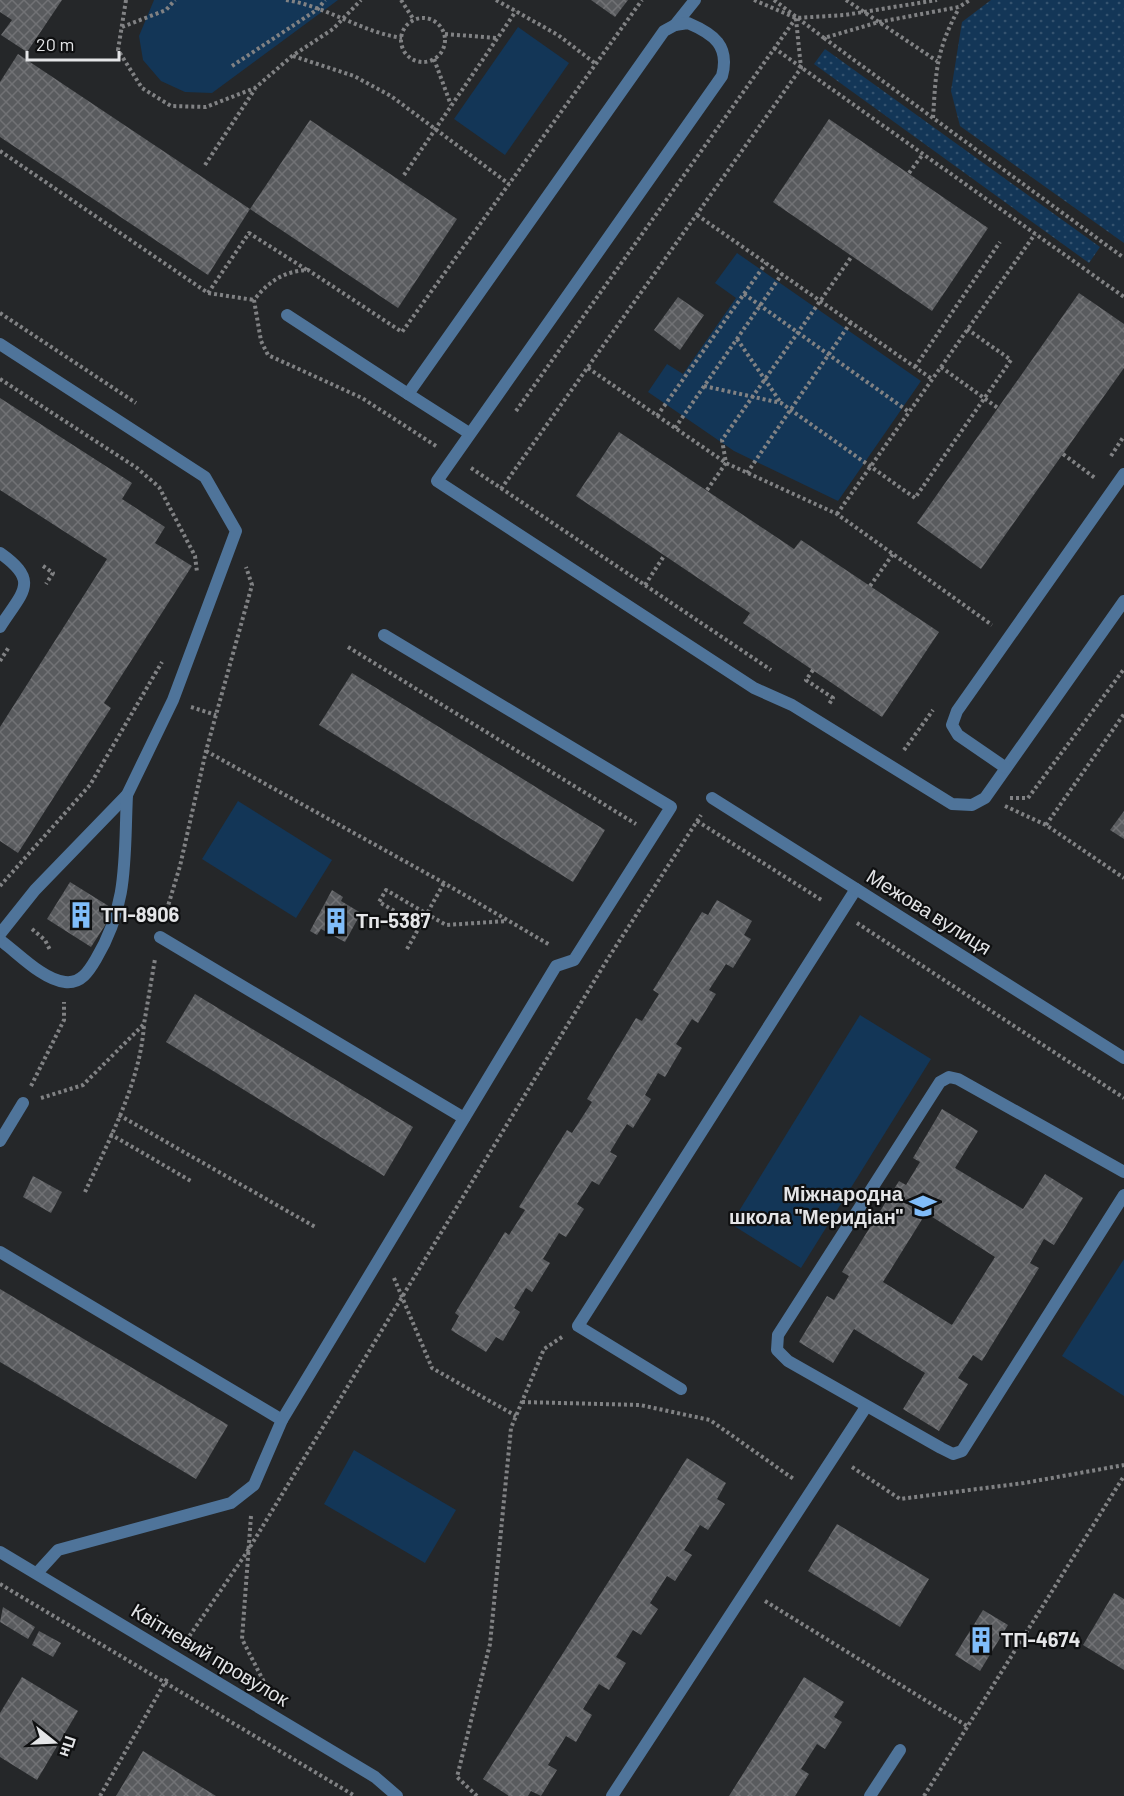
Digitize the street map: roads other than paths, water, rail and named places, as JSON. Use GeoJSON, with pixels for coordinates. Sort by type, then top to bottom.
{"type":"FeatureCollection","features":[{"type":"Feature","properties":{"kind":"street"},"geometry":{"type":"LineString","coordinates":[[675,25],[695,0]]}},
{"type":"Feature","properties":{"kind":"street"},"geometry":{"type":"LineString","coordinates":[[408,394],[664,31],[675,25],[688,23],[698,27],[720,44],[725,53],[722,76],[437,481],[754,688],[792,705],[952,804],[972,805],[985,798],[1124,601]]}},
{"type":"Feature","properties":{"kind":"street"},"geometry":{"type":"LineString","coordinates":[[287,315],[469,433]]}},
{"type":"Feature","properties":{"kind":"street"},"geometry":{"type":"LineString","coordinates":[[0,344],[205,477],[236,531],[173,700],[127,795],[35,890],[0,934]]}},
{"type":"Feature","properties":{"kind":"street"},"geometry":{"type":"LineString","coordinates":[[1006,768],[958,735],[952,725],[957,711],[1124,474]]}},
{"type":"Feature","properties":{"kind":"street"},"geometry":{"type":"LineString","coordinates":[[0,553],[19,567],[25,577],[24,587],[0,627]]}},
{"type":"Feature","properties":{"kind":"street"},"geometry":{"type":"LineString","coordinates":[[37,1573],[58,1550],[231,1503],[254,1485],[282,1419],[556,966],[574,960],[671,807],[384,635]]}},
{"type":"Feature","properties":{"kind":"street"},"geometry":{"type":"LineString","coordinates":[[0,940],[45,974],[65,982],[78,981],[87,974],[116,921],[124,868],[127,795]]}},
{"type":"Feature","properties":{"kind":"street","name":"Межова вулиця"},"geometry":{"type":"LineString","coordinates":[[712,798],[1124,1058]]}},
{"type":"Feature","properties":{"kind":"street"},"geometry":{"type":"LineString","coordinates":[[681,1389],[578,1326],[856,889]]}},
{"type":"Feature","properties":{"kind":"street"},"geometry":{"type":"LineString","coordinates":[[160,937],[464,1118]]}},
{"type":"Feature","properties":{"kind":"street"},"geometry":{"type":"LineString","coordinates":[[1124,1172],[958,1078],[949,1077],[940,1082],[778,1335],[777,1350],[788,1361],[952,1454],[962,1451],[1124,1195]]}},
{"type":"Feature","properties":{"kind":"street"},"geometry":{"type":"LineString","coordinates":[[0,1141],[23,1103]]}},
{"type":"Feature","properties":{"kind":"street"},"geometry":{"type":"LineString","coordinates":[[0,1252],[282,1419]]}},
{"type":"Feature","properties":{"kind":"street"},"geometry":{"type":"LineString","coordinates":[[612,1796],[867,1407]]}},
{"type":"Feature","properties":{"kind":"street","name":"Квітневий провулок"},"geometry":{"type":"LineString","coordinates":[[0,1552],[375,1777],[397,1796]]}},
{"type":"Feature","properties":{"kind":"street"},"geometry":{"type":"LineString","coordinates":[[870,1796],[900,1750]]}},
{"type":"Feature","properties":{"kind":"place","name":"ТП-8906"},"geometry":{"type":"Point","coordinates":[81,915]}},
{"type":"Feature","properties":{"kind":"place","name":"Тп-5387"},"geometry":{"type":"Point","coordinates":[336,921]}},
{"type":"Feature","properties":{"kind":"place","name":"Міжнародна школа \"Меридіан\""},"geometry":{"type":"Point","coordinates":[923,1206]}},
{"type":"Feature","properties":{"kind":"place","name":"ТП-4674"},"geometry":{"type":"Point","coordinates":[981,1640]}}]}
